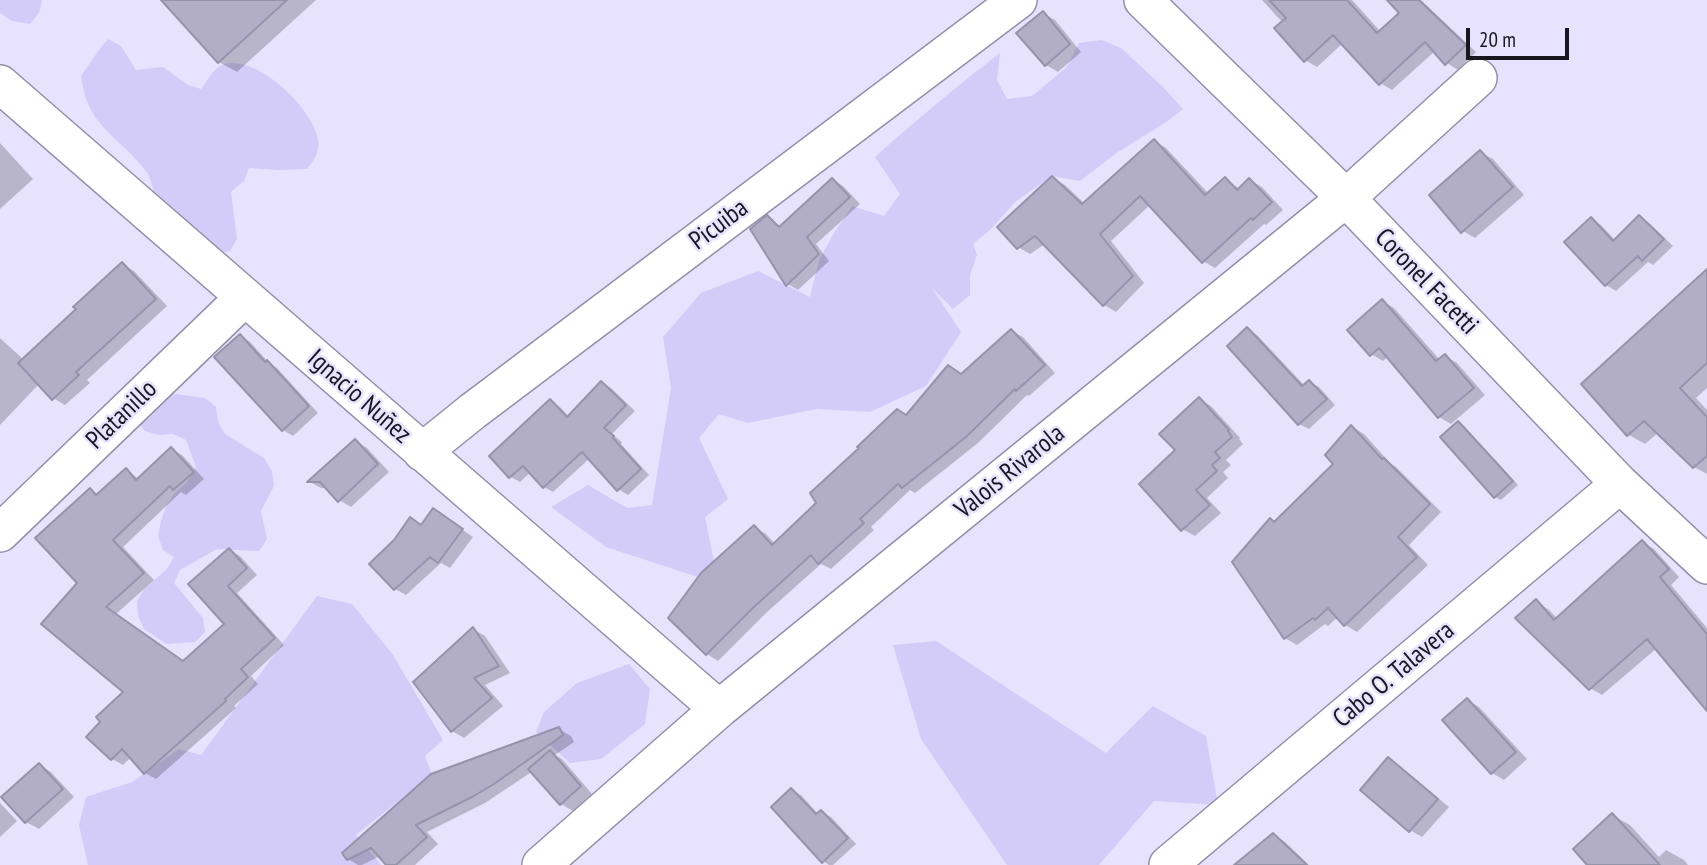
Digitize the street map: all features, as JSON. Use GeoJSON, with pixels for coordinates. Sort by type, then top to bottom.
{"type":"FeatureCollection","features":[{"type":"Feature","properties":{"kind":"street","name":"Picuiba"},"geometry":{"type":"LineString","coordinates":[[422,453],[485,402],[1018,0]]}},
{"type":"Feature","properties":{"kind":"street","name":"Coronel Facetti"},"geometry":{"type":"LineString","coordinates":[[1143,0],[1346,198],[1620,484],[1707,565]]}},
{"type":"Feature","properties":{"kind":"street","name":"Valois Rivarola"},"geometry":{"type":"LineString","coordinates":[[541,865],[719,709],[1346,198],[1478,78]]}},
{"type":"Feature","properties":{"kind":"street","name":"Ignacio Nuñez"},"geometry":{"type":"LineString","coordinates":[[0,85],[719,709]]}},
{"type":"Feature","properties":{"kind":"street","name":"Platanillo"},"geometry":{"type":"LineString","coordinates":[[0,533],[245,297]]}},
{"type":"Feature","properties":{"kind":"street","name":"Cabo O. Talavera"},"geometry":{"type":"LineString","coordinates":[[1168,865],[1620,484]]}},
{"type":"Feature","properties":{"kind":"shaded area"},"geometry":{"type":"Polygon","coordinates":[[[0,0],[42,0],[39,13],[30,24],[12,21],[0,13],[0,0]]]}},
{"type":"Feature","properties":{"kind":"shaded area"},"geometry":{"type":"Polygon","coordinates":[[[108,39],[121,46],[136,70],[163,67],[188,85],[201,89],[213,72],[222,65],[235,63],[250,67],[281,86],[306,113],[318,140],[314,159],[307,169],[249,168],[244,181],[231,192],[237,239],[230,251],[213,254],[159,223],[148,174],[102,125],[91,109],[86,100],[81,76],[108,39]]]}},
{"type":"Feature","properties":{"kind":"shaded area"},"geometry":{"type":"Polygon","coordinates":[[[1102,40],[1121,48],[1183,109],[1080,181],[1052,176],[1015,202],[991,229],[973,244],[977,255],[970,275],[970,295],[953,309],[932,288],[961,332],[926,386],[870,412],[816,409],[748,423],[719,414],[699,438],[728,499],[705,517],[715,566],[704,579],[606,547],[551,507],[588,485],[627,508],[652,505],[671,388],[663,337],[701,293],[758,271],[810,297],[819,260],[852,206],[884,216],[900,194],[875,157],[1000,53],[997,80],[1007,99],[1032,96],[1067,67],[1079,43],[1102,40]]]}},
{"type":"Feature","properties":{"kind":"shaded area"},"geometry":{"type":"Polygon","coordinates":[[[161,392],[205,398],[216,407],[218,422],[225,434],[264,458],[272,471],[274,486],[261,511],[267,539],[259,551],[217,549],[180,570],[174,583],[203,618],[205,632],[195,642],[166,644],[144,629],[138,616],[137,601],[145,588],[167,569],[174,557],[163,550],[158,536],[166,506],[196,467],[186,440],[173,434],[159,435],[145,431],[134,419],[161,392]]]}},
{"type":"Feature","properties":{"kind":"shaded area"},"geometry":{"type":"Polygon","coordinates":[[[317,596],[352,604],[393,655],[443,740],[425,756],[432,774],[356,835],[381,865],[88,865],[79,825],[86,797],[132,782],[179,749],[201,755],[317,596]]]}},
{"type":"Feature","properties":{"kind":"shaded area"},"geometry":{"type":"Polygon","coordinates":[[[936,641],[1106,753],[1153,706],[1206,736],[1218,805],[1154,801],[1099,865],[1007,865],[921,739],[893,645],[936,641]]]}},
{"type":"Feature","properties":{"kind":"shaded area"},"geometry":{"type":"Polygon","coordinates":[[[629,664],[650,689],[645,724],[601,759],[570,763],[536,732],[544,712],[577,683],[629,664]]]}},
{"type":"Feature","properties":{"kind":"building"},"geometry":{"type":"Polygon","coordinates":[[[161,0],[287,0],[218,63],[161,0]]]}},
{"type":"Feature","properties":{"kind":"building"},"geometry":{"type":"Polygon","coordinates":[[[1269,0],[1347,0],[1377,33],[1399,13],[1387,0],[1419,0],[1466,45],[1445,65],[1425,42],[1379,85],[1333,35],[1304,62],[1274,28],[1286,18],[1269,0]]]}},
{"type":"Feature","properties":{"kind":"building"},"geometry":{"type":"Polygon","coordinates":[[[1043,11],[1070,44],[1045,66],[1016,33],[1043,11]]]}},
{"type":"Feature","properties":{"kind":"building"},"geometry":{"type":"Polygon","coordinates":[[[1154,139],[1205,195],[1225,177],[1237,190],[1249,178],[1272,202],[1202,263],[1140,196],[1100,234],[1133,276],[1103,306],[1035,236],[1017,249],[997,227],[1052,176],[1082,204],[1154,139]]]}},
{"type":"Feature","properties":{"kind":"building"},"geometry":{"type":"Polygon","coordinates":[[[1480,150],[1513,187],[1461,233],[1429,195],[1480,150]]]}},
{"type":"Feature","properties":{"kind":"building"},"geometry":{"type":"Polygon","coordinates":[[[832,178],[850,197],[807,237],[819,254],[786,286],[750,229],[767,215],[779,227],[832,178]]]}},
{"type":"Feature","properties":{"kind":"building"},"geometry":{"type":"Polygon","coordinates":[[[1639,215],[1664,239],[1642,261],[1638,256],[1605,286],[1564,242],[1591,217],[1613,241],[1639,215]]]}},
{"type":"Feature","properties":{"kind":"building"},"geometry":{"type":"Polygon","coordinates":[[[122,262],[156,299],[76,372],[79,375],[52,400],[18,363],[122,262]]]}},
{"type":"Feature","properties":{"kind":"building"},"geometry":{"type":"Polygon","coordinates":[[[1707,269],[1707,363],[1680,388],[1707,417],[1707,456],[1693,468],[1644,421],[1627,436],[1581,384],[1707,269]]]}},
{"type":"Feature","properties":{"kind":"building"},"geometry":{"type":"Polygon","coordinates":[[[1382,299],[1436,361],[1445,354],[1474,388],[1438,418],[1379,348],[1370,356],[1347,330],[1382,299]]]}},
{"type":"Feature","properties":{"kind":"building"},"geometry":{"type":"Polygon","coordinates":[[[1247,327],[1302,386],[1309,380],[1327,399],[1298,425],[1227,346],[1247,327]]]}},
{"type":"Feature","properties":{"kind":"building"},"geometry":{"type":"Polygon","coordinates":[[[1011,329],[1045,365],[1016,391],[1015,389],[966,437],[902,488],[898,484],[860,519],[864,523],[818,564],[811,555],[706,655],[668,618],[701,573],[754,525],[772,545],[816,503],[810,493],[897,409],[906,415],[948,365],[961,374],[1011,329]]]}},
{"type":"Feature","properties":{"kind":"building"},"geometry":{"type":"Polygon","coordinates":[[[240,334],[309,406],[282,431],[214,357],[240,334]]]}},
{"type":"Feature","properties":{"kind":"building"},"geometry":{"type":"Polygon","coordinates":[[[601,381],[626,405],[604,428],[641,469],[617,491],[582,452],[543,488],[523,466],[509,478],[489,456],[550,399],[567,417],[601,381]]]}},
{"type":"Feature","properties":{"kind":"building"},"geometry":{"type":"Polygon","coordinates":[[[1199,397],[1229,430],[1232,437],[1215,452],[1220,458],[1212,465],[1217,471],[1196,490],[1210,505],[1181,531],[1139,484],[1175,450],[1159,434],[1199,397]]]}},
{"type":"Feature","properties":{"kind":"building"},"geometry":{"type":"Polygon","coordinates":[[[1458,421],[1513,481],[1494,498],[1440,437],[1458,421]]]}},
{"type":"Feature","properties":{"kind":"building"},"geometry":{"type":"Polygon","coordinates":[[[1351,425],[1382,459],[1430,504],[1398,537],[1417,557],[1344,626],[1328,608],[1315,620],[1313,618],[1284,639],[1232,562],[1270,518],[1274,522],[1333,464],[1325,455],[1351,425]]]}},
{"type":"Feature","properties":{"kind":"building"},"geometry":{"type":"Polygon","coordinates":[[[355,439],[378,464],[338,502],[320,482],[307,482],[355,439]]]}},
{"type":"Feature","properties":{"kind":"building"},"geometry":{"type":"Polygon","coordinates":[[[171,447],[194,472],[173,490],[170,486],[113,540],[144,573],[106,607],[183,661],[224,624],[188,584],[229,548],[247,568],[228,586],[275,638],[241,669],[248,677],[226,701],[144,774],[122,749],[111,760],[86,737],[100,722],[96,717],[123,692],[41,624],[77,583],[35,538],[90,488],[96,495],[126,468],[136,480],[171,447]]]}},
{"type":"Feature","properties":{"kind":"building"},"geometry":{"type":"Polygon","coordinates":[[[433,508],[463,529],[438,563],[430,557],[394,590],[369,564],[394,540],[410,517],[421,525],[433,508]]]}},
{"type":"Feature","properties":{"kind":"building"},"geometry":{"type":"Polygon","coordinates":[[[1642,540],[1669,569],[1660,577],[1707,634],[1707,711],[1647,639],[1589,690],[1515,618],[1536,599],[1554,620],[1642,540]]]}},
{"type":"Feature","properties":{"kind":"building"},"geometry":{"type":"Polygon","coordinates":[[[473,627],[499,666],[474,678],[492,698],[451,732],[413,682],[473,627]]]}},
{"type":"Feature","properties":{"kind":"building"},"geometry":{"type":"Polygon","coordinates":[[[1467,698],[1516,752],[1491,774],[1442,720],[1467,698]]]}},
{"type":"Feature","properties":{"kind":"building"},"geometry":{"type":"Polygon","coordinates":[[[559,727],[563,735],[494,784],[416,825],[427,837],[396,865],[386,865],[371,848],[347,860],[342,853],[431,774],[559,727]]]}},
{"type":"Feature","properties":{"kind":"building"},"geometry":{"type":"Polygon","coordinates":[[[550,750],[581,786],[560,805],[528,769],[550,750]]]}},
{"type":"Feature","properties":{"kind":"building"},"geometry":{"type":"Polygon","coordinates":[[[1388,757],[1438,799],[1409,832],[1360,790],[1388,757]]]}},
{"type":"Feature","properties":{"kind":"building"},"geometry":{"type":"Polygon","coordinates":[[[39,763],[63,789],[25,823],[1,797],[39,763]]]}},
{"type":"Feature","properties":{"kind":"building"},"geometry":{"type":"Polygon","coordinates":[[[791,788],[816,814],[821,810],[848,838],[822,863],[771,807],[791,788]]]}},
{"type":"Feature","properties":{"kind":"building"},"geometry":{"type":"Polygon","coordinates":[[[1612,813],[1660,865],[1587,865],[1573,849],[1612,813]]]}},
{"type":"Feature","properties":{"kind":"building"},"geometry":{"type":"Polygon","coordinates":[[[1273,833],[1307,865],[1234,865],[1273,833]]]}}]}
